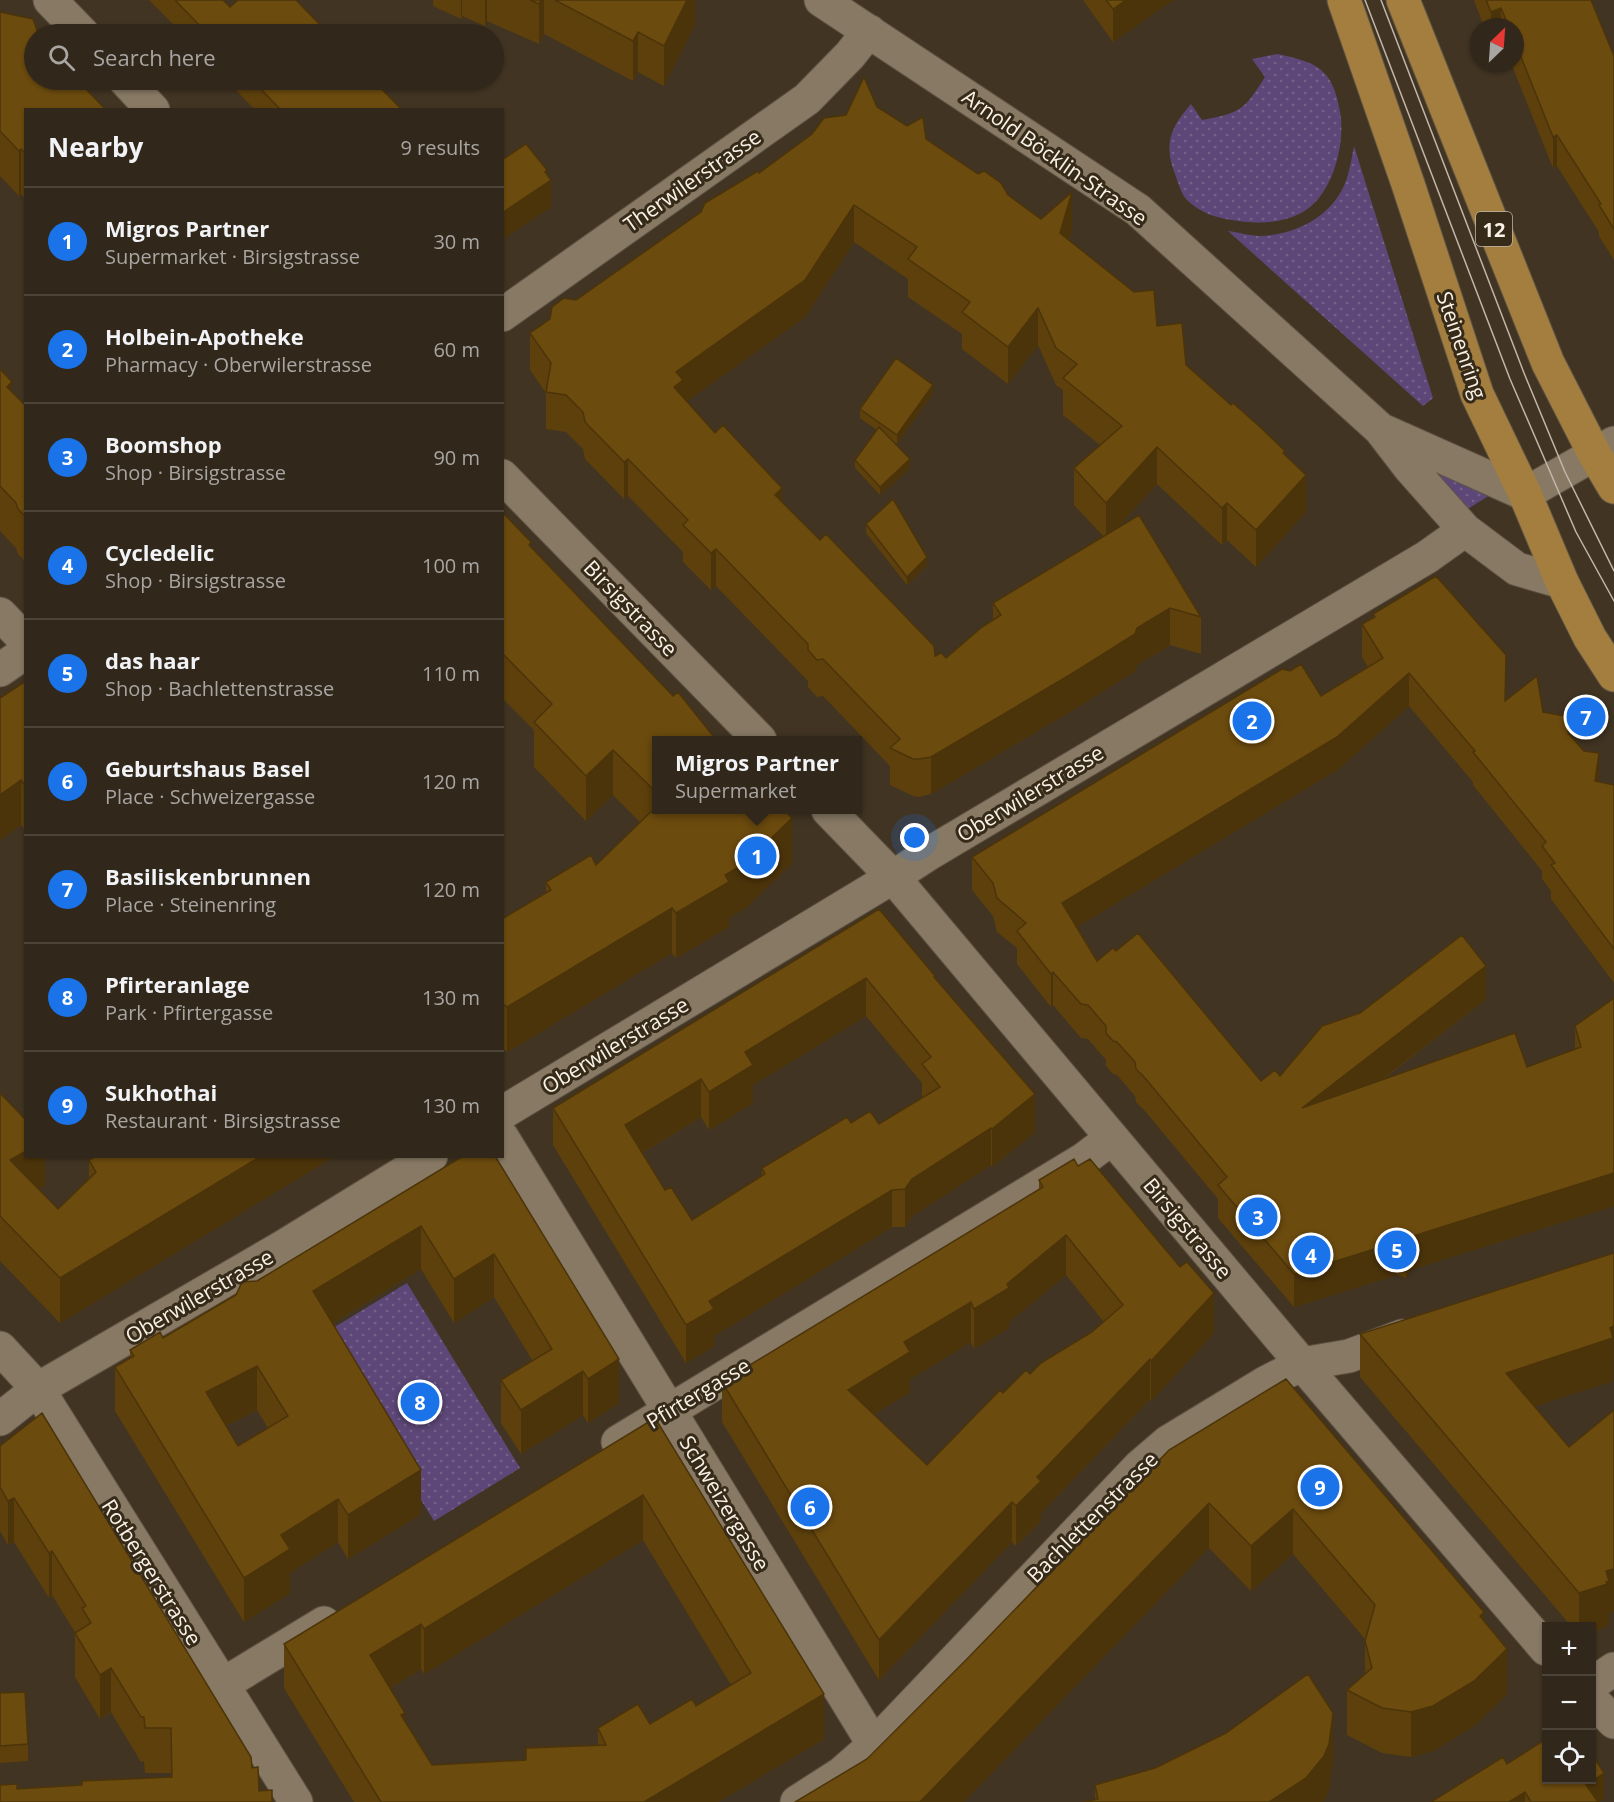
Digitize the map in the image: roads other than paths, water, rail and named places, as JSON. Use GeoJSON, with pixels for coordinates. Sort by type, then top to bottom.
{"type":"FeatureCollection","features":[{"type":"Feature","properties":{"kind":"main road","name":"Steinenring"},"geometry":{"type":"LineString","coordinates":[[1344,0],[1405,173],[1477,394],[1525,494],[1562,582],[1590,638],[1614,675]]}},
{"type":"Feature","properties":{"kind":"main road","name":"12"},"geometry":{"type":"LineString","coordinates":[[1403,0],[1548,363],[1604,449],[1614,487]]}},
{"type":"Feature","properties":{"kind":"street"},"geometry":{"type":"LineString","coordinates":[[50,0],[73,24]]}},
{"type":"Feature","properties":{"kind":"street","name":"Arnold Böcklin-Strasse"},"geometry":{"type":"LineString","coordinates":[[821,0],[1137,210],[1380,429],[1410,468],[1466,530],[1517,569],[1562,582]]}},
{"type":"Feature","properties":{"kind":"street","name":"Therwilerstrasse"},"geometry":{"type":"LineString","coordinates":[[504,314],[807,99],[850,55],[869,31]]}},
{"type":"Feature","properties":{"kind":"street"},"geometry":{"type":"LineString","coordinates":[[134,90],[151,108]]}},
{"type":"Feature","properties":{"kind":"street","name":"Arnold Böcklin-Strasse"},"geometry":{"type":"LineString","coordinates":[[1380,429],[1525,494]]}},
{"type":"Feature","properties":{"kind":"street"},"geometry":{"type":"LineString","coordinates":[[1525,494],[1604,449]]}},
{"type":"Feature","properties":{"kind":"street","name":"Birsigstrasse"},"geometry":{"type":"LineString","coordinates":[[504,478],[755,736]]}},
{"type":"Feature","properties":{"kind":"street","name":"Oberwilerstrasse"},"geometry":{"type":"LineString","coordinates":[[504,1112],[893,877],[930,852],[1417,563],[1466,530]]}},
{"type":"Feature","properties":{"kind":"street"},"geometry":{"type":"LineString","coordinates":[[0,614],[24,639]]}},
{"type":"Feature","properties":{"kind":"street"},"geometry":{"type":"LineString","coordinates":[[0,670],[24,653]]}},
{"type":"Feature","properties":{"kind":"street","name":"Birsigstrasse"},"geometry":{"type":"LineString","coordinates":[[832,814],[893,877],[1302,1364],[1542,1644]]}},
{"type":"Feature","properties":{"kind":"street","name":"Pfirtergasse"},"geometry":{"type":"LineString","coordinates":[[591,1459],[1084,1159],[1112,1138]]}},
{"type":"Feature","properties":{"kind":"street","name":"Schweizergasse"},"geometry":{"type":"LineString","coordinates":[[504,1140],[874,1745]]}},
{"type":"Feature","properties":{"kind":"street","name":"Oberwilerstrasse"},"geometry":{"type":"LineString","coordinates":[[0,1419],[38,1389],[281,1248],[429,1158]]}},
{"type":"Feature","properties":{"kind":"street","name":"Bachlettenstrasse"},"geometry":{"type":"LineString","coordinates":[[797,1802],[842,1773],[874,1745],[1140,1466],[1168,1442],[1265,1383],[1302,1364],[1349,1356],[1426,1328]]}},
{"type":"Feature","properties":{"kind":"street","name":"Rotbergerstrasse"},"geometry":{"type":"LineString","coordinates":[[0,1348],[38,1389],[296,1802]]}},
{"type":"Feature","properties":{"kind":"street"},"geometry":{"type":"LineString","coordinates":[[222,1685],[352,1605]]}},
{"type":"Feature","properties":{"kind":"street"},"geometry":{"type":"LineString","coordinates":[[1596,1681],[1614,1669]]}},
{"type":"Feature","properties":{"kind":"street"},"geometry":{"type":"LineString","coordinates":[[1596,1704],[1614,1722]]}},
{"type":"Feature","properties":{"kind":"tram line"},"geometry":{"type":"LineString","coordinates":[[1365,0],[1510,379],[1576,532],[1614,601]]}},
{"type":"Feature","properties":{"kind":"tram line"},"geometry":{"type":"LineString","coordinates":[[1381,0],[1524,373],[1565,472],[1614,571]]}},
{"type":"Feature","properties":{"kind":"place","name":"Basiliskenbrunnen"},"geometry":{"type":"Point","coordinates":[1586,717]}},
{"type":"Feature","properties":{"kind":"place","name":"Holbein-Apotheke"},"geometry":{"type":"Point","coordinates":[1252,721]}},
{"type":"Feature","properties":{"kind":"place","name":"Migros Partner"},"geometry":{"type":"Point","coordinates":[757,856]}},
{"type":"Feature","properties":{"kind":"place","name":"Boomshop"},"geometry":{"type":"Point","coordinates":[1258,1217]}},
{"type":"Feature","properties":{"kind":"place","name":"das haar"},"geometry":{"type":"Point","coordinates":[1397,1250]}},
{"type":"Feature","properties":{"kind":"place","name":"Cycledelic"},"geometry":{"type":"Point","coordinates":[1311,1255]}},
{"type":"Feature","properties":{"kind":"place","name":"Pfirteranlage"},"geometry":{"type":"Point","coordinates":[420,1402]}},
{"type":"Feature","properties":{"kind":"place","name":"Sukhothai"},"geometry":{"type":"Point","coordinates":[1320,1487]}},
{"type":"Feature","properties":{"kind":"place","name":"Geburtshaus Basel"},"geometry":{"type":"Point","coordinates":[810,1507]}}]}
